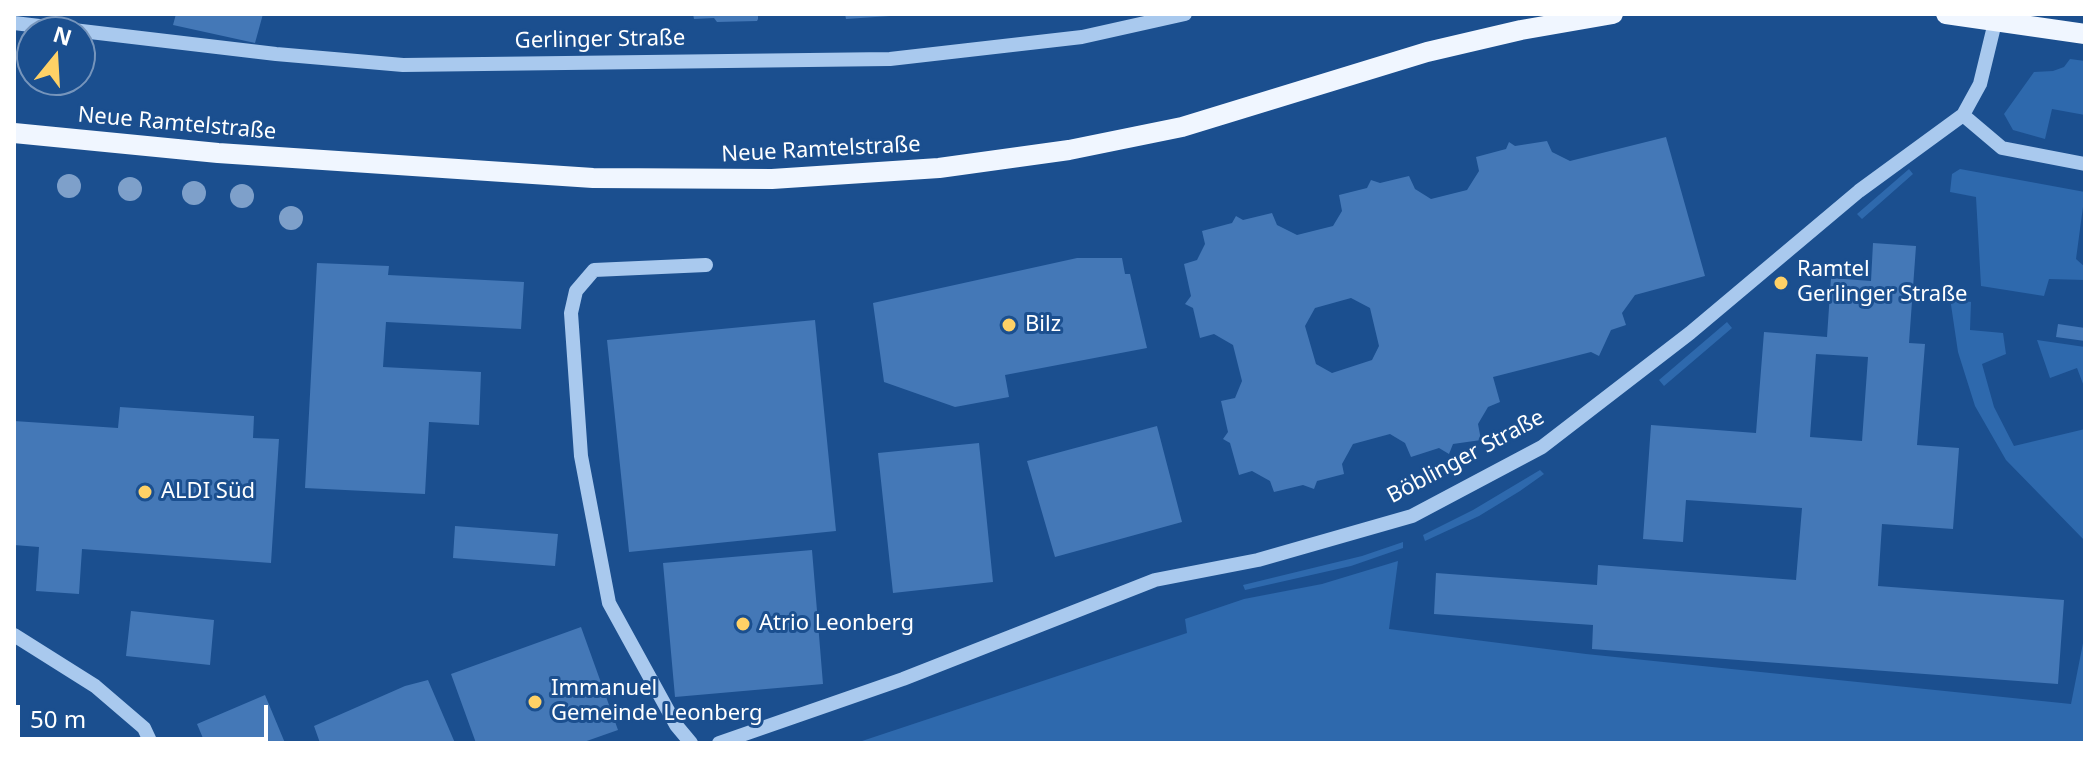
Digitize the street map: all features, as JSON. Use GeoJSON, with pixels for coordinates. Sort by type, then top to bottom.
{"type":"FeatureCollection","features":[{"type":"Feature","properties":{"kind":"main road","name":"Neue Ramtelstraße"},"geometry":{"type":"LineString","coordinates":[[14,133],[218,153],[593,178],[772,179],[939,168],[1069,150],[1182,127],[1427,52],[1521,30],[1613,14]]}},
{"type":"Feature","properties":{"kind":"main road"},"geometry":{"type":"LineString","coordinates":[[1946,14],[1996,17],[2085,34]]}},
{"type":"Feature","properties":{"kind":"street","name":"Gerlinger Straße"},"geometry":{"type":"LineString","coordinates":[[14,23],[276,54],[403,65],[890,59],[1082,37],[1185,14]]}},
{"type":"Feature","properties":{"kind":"street","name":"Böblinger Straße"},"geometry":{"type":"LineString","coordinates":[[719,743],[903,679],[1155,580],[1258,560],[1412,516],[1542,447],[1690,333],[1859,191],[1963,115],[1980,84],[1996,17]]}},
{"type":"Feature","properties":{"kind":"street"},"geometry":{"type":"LineString","coordinates":[[1963,115],[2002,148],[2085,164]]}},
{"type":"Feature","properties":{"kind":"street"},"geometry":{"type":"LineString","coordinates":[[691,743],[676,725],[609,603],[581,456],[571,313],[576,291],[594,270],[706,265]]}},
{"type":"Feature","properties":{"kind":"street"},"geometry":{"type":"LineString","coordinates":[[14,635],[95,686],[144,728],[151,743]]}},
{"type":"Feature","properties":{"kind":"shaded area"},"geometry":{"type":"Polygon","coordinates":[[[2070,59],[2085,61],[2085,115],[2052,109],[2045,139],[2013,130],[2004,114],[2034,72],[2053,71],[2064,67],[2070,59]]]}},
{"type":"Feature","properties":{"kind":"shaded area"},"geometry":{"type":"Polygon","coordinates":[[[1909,169],[1913,174],[1862,219],[1857,214],[1909,169]]]}},
{"type":"Feature","properties":{"kind":"shaded area"},"geometry":{"type":"Polygon","coordinates":[[[1960,169],[2085,192],[2076,259],[2085,267],[2085,280],[2049,279],[2044,296],[1981,286],[1976,197],[1950,192],[1952,174],[1960,169]]]}},
{"type":"Feature","properties":{"kind":"shaded area"},"geometry":{"type":"Polygon","coordinates":[[[1950,298],[1971,302],[1970,330],[2003,333],[2006,354],[1982,364],[1994,407],[2014,446],[2085,429],[2085,541],[2006,460],[1975,406],[1958,352],[1950,298]]]}},
{"type":"Feature","properties":{"kind":"shaded area"},"geometry":{"type":"Polygon","coordinates":[[[1727,322],[1732,328],[1664,386],[1659,380],[1727,322]]]}},
{"type":"Feature","properties":{"kind":"shaded area"},"geometry":{"type":"Polygon","coordinates":[[[2037,340],[2085,347],[2085,389],[2077,368],[2050,378],[2037,340]]]}},
{"type":"Feature","properties":{"kind":"shaded area"},"geometry":{"type":"Polygon","coordinates":[[[1540,470],[1544,474],[1520,491],[1479,516],[1425,541],[1423,535],[1473,510],[1540,470]]]}},
{"type":"Feature","properties":{"kind":"shaded area"},"geometry":{"type":"Polygon","coordinates":[[[1403,542],[1403,548],[1351,566],[1245,590],[1243,585],[1362,556],[1403,542]]]}},
{"type":"Feature","properties":{"kind":"shaded area"},"geometry":{"type":"Polygon","coordinates":[[[1398,561],[1389,629],[1586,654],[2071,704],[2085,633],[2085,743],[856,743],[1187,633],[1185,619],[1244,599],[1322,584],[1398,561]]]}},
{"type":"Feature","properties":{"kind":"building"},"geometry":{"type":"Polygon","coordinates":[[[176,14],[263,14],[255,43],[173,25],[176,14]]]}},
{"type":"Feature","properties":{"kind":"building"},"geometry":{"type":"Polygon","coordinates":[[[693,14],[758,14],[758,19],[717,22],[714,18],[694,19],[693,14]]]}},
{"type":"Feature","properties":{"kind":"building"},"geometry":{"type":"Polygon","coordinates":[[[845,14],[890,14],[890,16],[846,19],[845,14]]]}},
{"type":"Feature","properties":{"kind":"building"},"geometry":{"type":"Polygon","coordinates":[[[1666,137],[1705,276],[1635,295],[1622,313],[1626,325],[1611,330],[1599,356],[1591,352],[1493,377],[1500,402],[1488,407],[1478,424],[1481,440],[1453,444],[1449,454],[1439,448],[1411,457],[1405,443],[1390,434],[1353,444],[1342,464],[1344,474],[1317,481],[1314,489],[1303,485],[1274,492],[1270,481],[1252,471],[1239,475],[1230,443],[1223,439],[1228,432],[1221,401],[1235,398],[1242,381],[1233,345],[1214,334],[1200,338],[1193,308],[1185,304],[1191,296],[1184,264],[1197,260],[1205,244],[1202,231],[1232,223],[1236,216],[1243,220],[1272,213],[1277,225],[1297,235],[1333,226],[1342,211],[1339,195],[1367,188],[1371,180],[1380,183],[1409,176],[1415,189],[1431,199],[1467,190],[1479,171],[1476,157],[1506,149],[1509,142],[1515,146],[1547,141],[1552,152],[1570,161],[1666,137]],[[1351,298],[1315,308],[1305,326],[1316,364],[1332,373],[1372,360],[1379,346],[1370,308],[1351,298]]]}},
{"type":"Feature","properties":{"kind":"building"},"geometry":{"type":"Polygon","coordinates":[[[1873,243],[1916,246],[1909,343],[1925,344],[1917,445],[1959,448],[1953,529],[1882,524],[1878,586],[2064,600],[2058,684],[1592,649],[1593,625],[1434,614],[1436,573],[1597,585],[1598,565],[1796,580],[1802,508],[1686,500],[1683,542],[1643,539],[1651,425],[1756,433],[1764,332],[1827,337],[1831,278],[1871,281],[1873,243]],[[1816,354],[1810,437],[1862,441],[1868,357],[1816,354]]]}},
{"type":"Feature","properties":{"kind":"building","name":"Bilz"},"geometry":{"type":"Polygon","coordinates":[[[1077,258],[1122,258],[1125,274],[1130,274],[1147,348],[1005,375],[1009,397],[955,407],[884,382],[873,303],[1077,258]]]}},
{"type":"Feature","properties":{"kind":"building"},"geometry":{"type":"Polygon","coordinates":[[[317,263],[389,266],[388,275],[524,282],[521,329],[386,322],[383,367],[481,372],[479,425],[429,422],[425,494],[305,488],[317,263]]]}},
{"type":"Feature","properties":{"kind":"building"},"geometry":{"type":"Polygon","coordinates":[[[815,320],[836,531],[629,552],[607,340],[815,320]]]}},
{"type":"Feature","properties":{"kind":"building"},"geometry":{"type":"Polygon","coordinates":[[[2058,324],[2085,328],[2085,341],[2056,337],[2058,324]]]}},
{"type":"Feature","properties":{"kind":"building","name":"ALDI Süd"},"geometry":{"type":"Polygon","coordinates":[[[120,407],[254,416],[253,438],[279,439],[271,563],[82,549],[79,594],[36,591],[39,547],[14,545],[14,421],[118,428],[120,407]]]}},
{"type":"Feature","properties":{"kind":"building"},"geometry":{"type":"Polygon","coordinates":[[[1157,426],[1182,522],[1055,557],[1027,461],[1157,426]]]}},
{"type":"Feature","properties":{"kind":"building"},"geometry":{"type":"Polygon","coordinates":[[[979,443],[993,582],[893,593],[878,453],[979,443]]]}},
{"type":"Feature","properties":{"kind":"building"},"geometry":{"type":"Polygon","coordinates":[[[455,526],[558,534],[555,566],[453,558],[455,526]]]}},
{"type":"Feature","properties":{"kind":"building","name":"Atrio Leonberg"},"geometry":{"type":"Polygon","coordinates":[[[812,550],[823,684],[675,697],[663,563],[812,550]]]}},
{"type":"Feature","properties":{"kind":"building"},"geometry":{"type":"Polygon","coordinates":[[[131,611],[214,620],[210,665],[126,656],[131,611]]]}},
{"type":"Feature","properties":{"kind":"building","name":"Immanuel Gemeinde Leonberg"},"geometry":{"type":"Polygon","coordinates":[[[581,627],[618,730],[581,743],[476,743],[451,674],[581,627]]]}},
{"type":"Feature","properties":{"kind":"building"},"geometry":{"type":"Polygon","coordinates":[[[428,680],[455,743],[320,743],[314,726],[405,686],[428,680]]]}},
{"type":"Feature","properties":{"kind":"building"},"geometry":{"type":"Polygon","coordinates":[[[265,695],[285,743],[205,743],[197,724],[265,695]]]}},
{"type":"Feature","properties":{"kind":"place","name":"Ramtel Gerlinger Straße"},"geometry":{"type":"Point","coordinates":[1781,283]}},
{"type":"Feature","properties":{"kind":"place","name":"Bilz"},"geometry":{"type":"Point","coordinates":[1009,325]}},
{"type":"Feature","properties":{"kind":"place","name":"ALDI Süd"},"geometry":{"type":"Point","coordinates":[145,492]}},
{"type":"Feature","properties":{"kind":"place","name":"Atrio Leonberg"},"geometry":{"type":"Point","coordinates":[743,624]}},
{"type":"Feature","properties":{"kind":"place","name":"Immanuel Gemeinde Leonberg"},"geometry":{"type":"Point","coordinates":[535,702]}}]}
